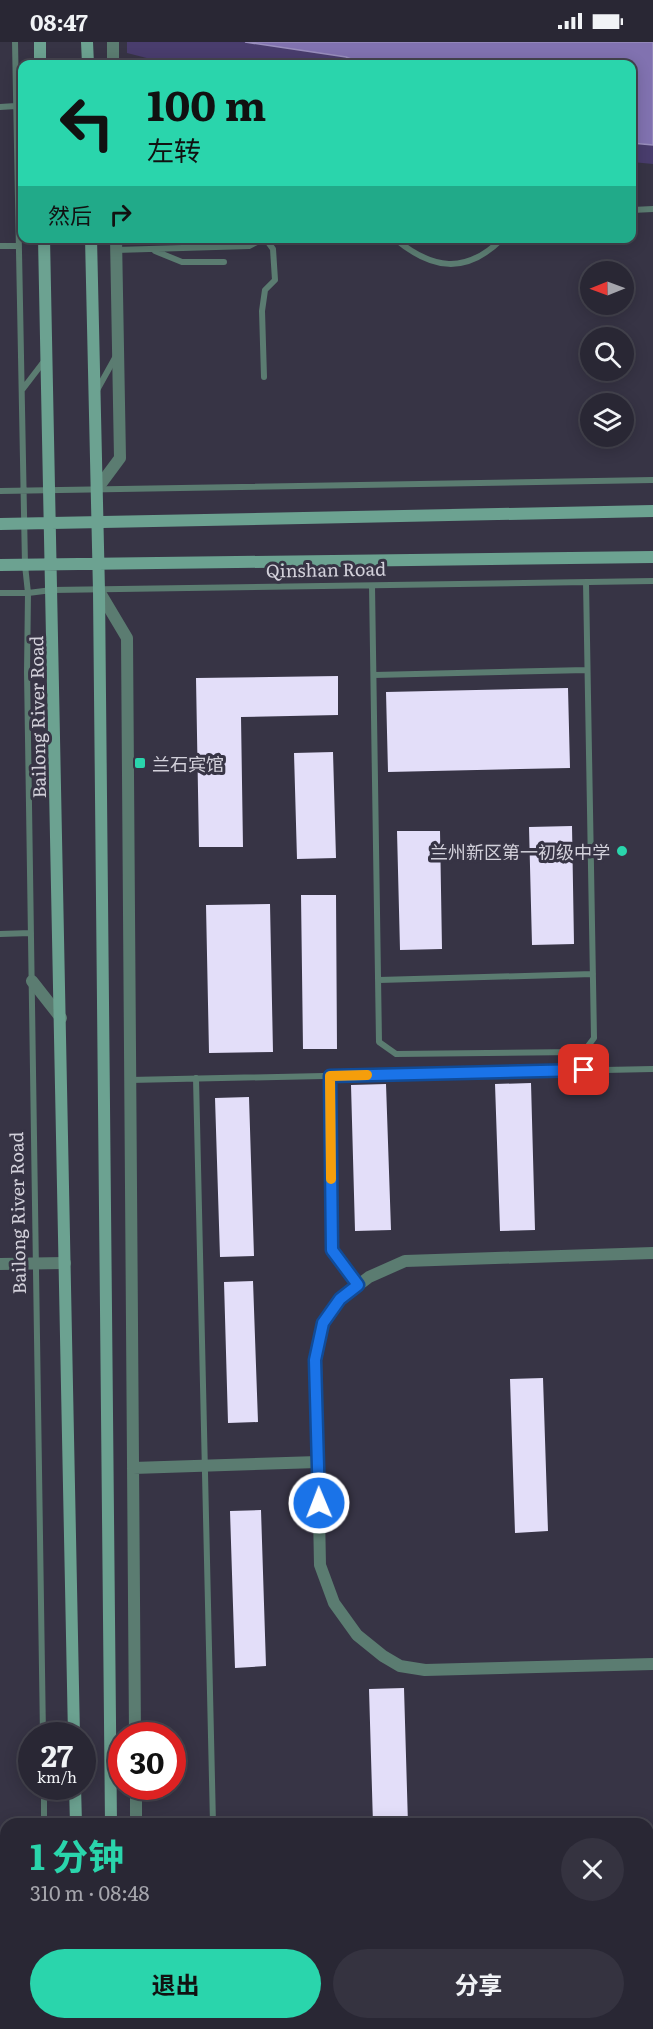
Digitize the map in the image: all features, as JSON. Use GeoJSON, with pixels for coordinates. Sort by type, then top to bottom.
{"type":"FeatureCollection","features":[{"type":"Feature","properties":{"kind":"main road"},"geometry":{"type":"LineString","coordinates":[[40,42],[40,60]]}},
{"type":"Feature","properties":{"kind":"main road"},"geometry":{"type":"LineString","coordinates":[[87,42],[88,60]]}},
{"type":"Feature","properties":{"kind":"main road","name":"Bailong River Road"},"geometry":{"type":"LineString","coordinates":[[44,243],[74,1722]]}},
{"type":"Feature","properties":{"kind":"main road"},"geometry":{"type":"LineString","coordinates":[[91,243],[99,563],[111,1818]]}},
{"type":"Feature","properties":{"kind":"main road"},"geometry":{"type":"LineString","coordinates":[[0,524],[653,511]]}},
{"type":"Feature","properties":{"kind":"main road","name":"Qinshan Road"},"geometry":{"type":"LineString","coordinates":[[0,565],[653,557]]}},
{"type":"Feature","properties":{"kind":"main road"},"geometry":{"type":"LineString","coordinates":[[75,1800],[76,1818]]}},
{"type":"Feature","properties":{"kind":"street"},"geometry":{"type":"LineString","coordinates":[[113,42],[113,60]]}},
{"type":"Feature","properties":{"kind":"street"},"geometry":{"type":"LineString","coordinates":[[97,489],[120,458],[116,244]]}},
{"type":"Feature","properties":{"kind":"street"},"geometry":{"type":"LineString","coordinates":[[99,591],[127,638],[135,1722]]}},
{"type":"Feature","properties":{"kind":"street"},"geometry":{"type":"LineString","coordinates":[[32,981],[60,1018]]}},
{"type":"Feature","properties":{"kind":"street"},"geometry":{"type":"LineString","coordinates":[[653,1253],[405,1261],[369,1277],[340,1299],[323,1323],[315,1360],[320,1565],[334,1603],[357,1635],[383,1656],[400,1666],[425,1670],[653,1664]]}},
{"type":"Feature","properties":{"kind":"street"},"geometry":{"type":"LineString","coordinates":[[0,1264],[65,1263]]}},
{"type":"Feature","properties":{"kind":"street"},"geometry":{"type":"LineString","coordinates":[[133,1468],[318,1462]]}},
{"type":"Feature","properties":{"kind":"street"},"geometry":{"type":"LineString","coordinates":[[136,1800],[136,1818]]}},
{"type":"Feature","properties":{"kind":"lane","name":"Bailong River Road"},"geometry":{"type":"LineString","coordinates":[[15,42],[18,199]]}},
{"type":"Feature","properties":{"kind":"lane"},"geometry":{"type":"LineString","coordinates":[[0,107],[16,106]]}},
{"type":"Feature","properties":{"kind":"lane"},"geometry":{"type":"LineString","coordinates":[[636,210],[653,209]]}},
{"type":"Feature","properties":{"kind":"lane","name":"Bailong River Road"},"geometry":{"type":"LineString","coordinates":[[19,243],[25,565],[28,593],[43,1722]]}},
{"type":"Feature","properties":{"kind":"lane"},"geometry":{"type":"LineString","coordinates":[[116,244],[152,249],[249,246],[255,243]]}},
{"type":"Feature","properties":{"kind":"lane"},"geometry":{"type":"LineString","coordinates":[[264,377],[262,311],[265,290],[275,280],[273,249],[269,243]]}},
{"type":"Feature","properties":{"kind":"lane"},"geometry":{"type":"LineString","coordinates":[[401,243],[423,258],[441,264],[456,264],[488,253],[498,243]]}},
{"type":"Feature","properties":{"kind":"lane"},"geometry":{"type":"LineString","coordinates":[[0,246],[19,246]]}},
{"type":"Feature","properties":{"kind":"lane"},"geometry":{"type":"LineString","coordinates":[[152,249],[182,262],[225,262]]}},
{"type":"Feature","properties":{"kind":"lane"},"geometry":{"type":"LineString","coordinates":[[95,395],[118,352]]}},
{"type":"Feature","properties":{"kind":"lane"},"geometry":{"type":"LineString","coordinates":[[22,390],[47,357]]}},
{"type":"Feature","properties":{"kind":"lane"},"geometry":{"type":"LineString","coordinates":[[0,491],[653,480]]}},
{"type":"Feature","properties":{"kind":"lane","name":"Qinshan Road"},"geometry":{"type":"LineString","coordinates":[[0,593],[52,590],[653,581]]}},
{"type":"Feature","properties":{"kind":"lane"},"geometry":{"type":"LineString","coordinates":[[372,586],[379,1042],[396,1054],[578,1052],[588,1046],[594,1038],[586,582]]}},
{"type":"Feature","properties":{"kind":"lane"},"geometry":{"type":"LineString","coordinates":[[374,675],[587,670]]}},
{"type":"Feature","properties":{"kind":"lane"},"geometry":{"type":"LineString","coordinates":[[0,934],[31,933]]}},
{"type":"Feature","properties":{"kind":"lane"},"geometry":{"type":"LineString","coordinates":[[378,980],[593,974]]}},
{"type":"Feature","properties":{"kind":"lane"},"geometry":{"type":"LineString","coordinates":[[130,1080],[653,1069]]}},
{"type":"Feature","properties":{"kind":"lane"},"geometry":{"type":"LineString","coordinates":[[330,1076],[332,1250],[358,1285]]}},
{"type":"Feature","properties":{"kind":"lane"},"geometry":{"type":"LineString","coordinates":[[196,1078],[213,1818]]}},
{"type":"Feature","properties":{"kind":"lane"},"geometry":{"type":"LineString","coordinates":[[44,1800],[44,1818]]}},
{"type":"Feature","properties":{"kind":"shaded area"},"geometry":{"type":"Polygon","coordinates":[[[127,42],[653,42],[653,164],[636,162],[636,60],[154,60],[127,53],[127,42]]]}},
{"type":"Feature","properties":{"kind":"shaded area"},"geometry":{"type":"Polygon","coordinates":[[[245,42],[653,42],[653,145],[636,143],[636,60],[354,60],[245,42]]]}},
{"type":"Feature","properties":{"kind":"building"},"geometry":{"type":"Polygon","coordinates":[[[338,676],[338,715],[241,717],[243,847],[199,847],[196,678],[338,676]]]}},
{"type":"Feature","properties":{"kind":"building"},"geometry":{"type":"Polygon","coordinates":[[[568,688],[570,768],[388,772],[386,692],[568,688]]]}},
{"type":"Feature","properties":{"kind":"building"},"geometry":{"type":"Polygon","coordinates":[[[333,752],[336,858],[297,859],[294,753],[333,752]]]}},
{"type":"Feature","properties":{"kind":"building"},"geometry":{"type":"Polygon","coordinates":[[[572,826],[574,944],[532,945],[529,827],[572,826]]]}},
{"type":"Feature","properties":{"kind":"building"},"geometry":{"type":"Polygon","coordinates":[[[397,831],[440,831],[442,949],[400,950],[397,831]]]}},
{"type":"Feature","properties":{"kind":"building"},"geometry":{"type":"Polygon","coordinates":[[[301,895],[336,895],[337,1049],[303,1049],[301,895]]]}},
{"type":"Feature","properties":{"kind":"building"},"geometry":{"type":"Polygon","coordinates":[[[270,904],[273,1052],[209,1053],[206,905],[270,904]]]}},
{"type":"Feature","properties":{"kind":"building"},"geometry":{"type":"Polygon","coordinates":[[[531,1083],[535,1230],[500,1231],[495,1084],[531,1083]]]}},
{"type":"Feature","properties":{"kind":"building"},"geometry":{"type":"Polygon","coordinates":[[[386,1084],[391,1230],[355,1231],[351,1085],[386,1084]]]}},
{"type":"Feature","properties":{"kind":"building"},"geometry":{"type":"Polygon","coordinates":[[[249,1097],[254,1256],[220,1257],[215,1098],[249,1097]]]}},
{"type":"Feature","properties":{"kind":"building"},"geometry":{"type":"Polygon","coordinates":[[[253,1281],[258,1422],[228,1423],[224,1282],[253,1281]]]}},
{"type":"Feature","properties":{"kind":"building"},"geometry":{"type":"Polygon","coordinates":[[[543,1378],[548,1531],[515,1533],[510,1379],[543,1378]]]}},
{"type":"Feature","properties":{"kind":"building"},"geometry":{"type":"Polygon","coordinates":[[[261,1510],[266,1666],[235,1668],[230,1511],[261,1510]]]}},
{"type":"Feature","properties":{"kind":"building"},"geometry":{"type":"Polygon","coordinates":[[[404,1688],[408,1818],[373,1818],[369,1689],[404,1688]]]}},
{"type":"Feature","properties":{"kind":"slow traffic"},"geometry":{"type":"LineString","coordinates":[[331,1179],[330,1076],[367,1075]]}},
{"type":"Feature","properties":{"kind":"place","name":"兰石宾馆"},"geometry":{"type":"Point","coordinates":[140,763]}},
{"type":"Feature","properties":{"kind":"place","name":"兰州新区第一初级中学"},"geometry":{"type":"Point","coordinates":[622,851]}},
{"type":"Feature","properties":{"kind":"route"},"geometry":{"type":"LineString","coordinates":[[319,1503],[315,1360],[323,1323],[340,1299],[358,1285],[332,1250],[330,1076],[584,1070]]}}]}
